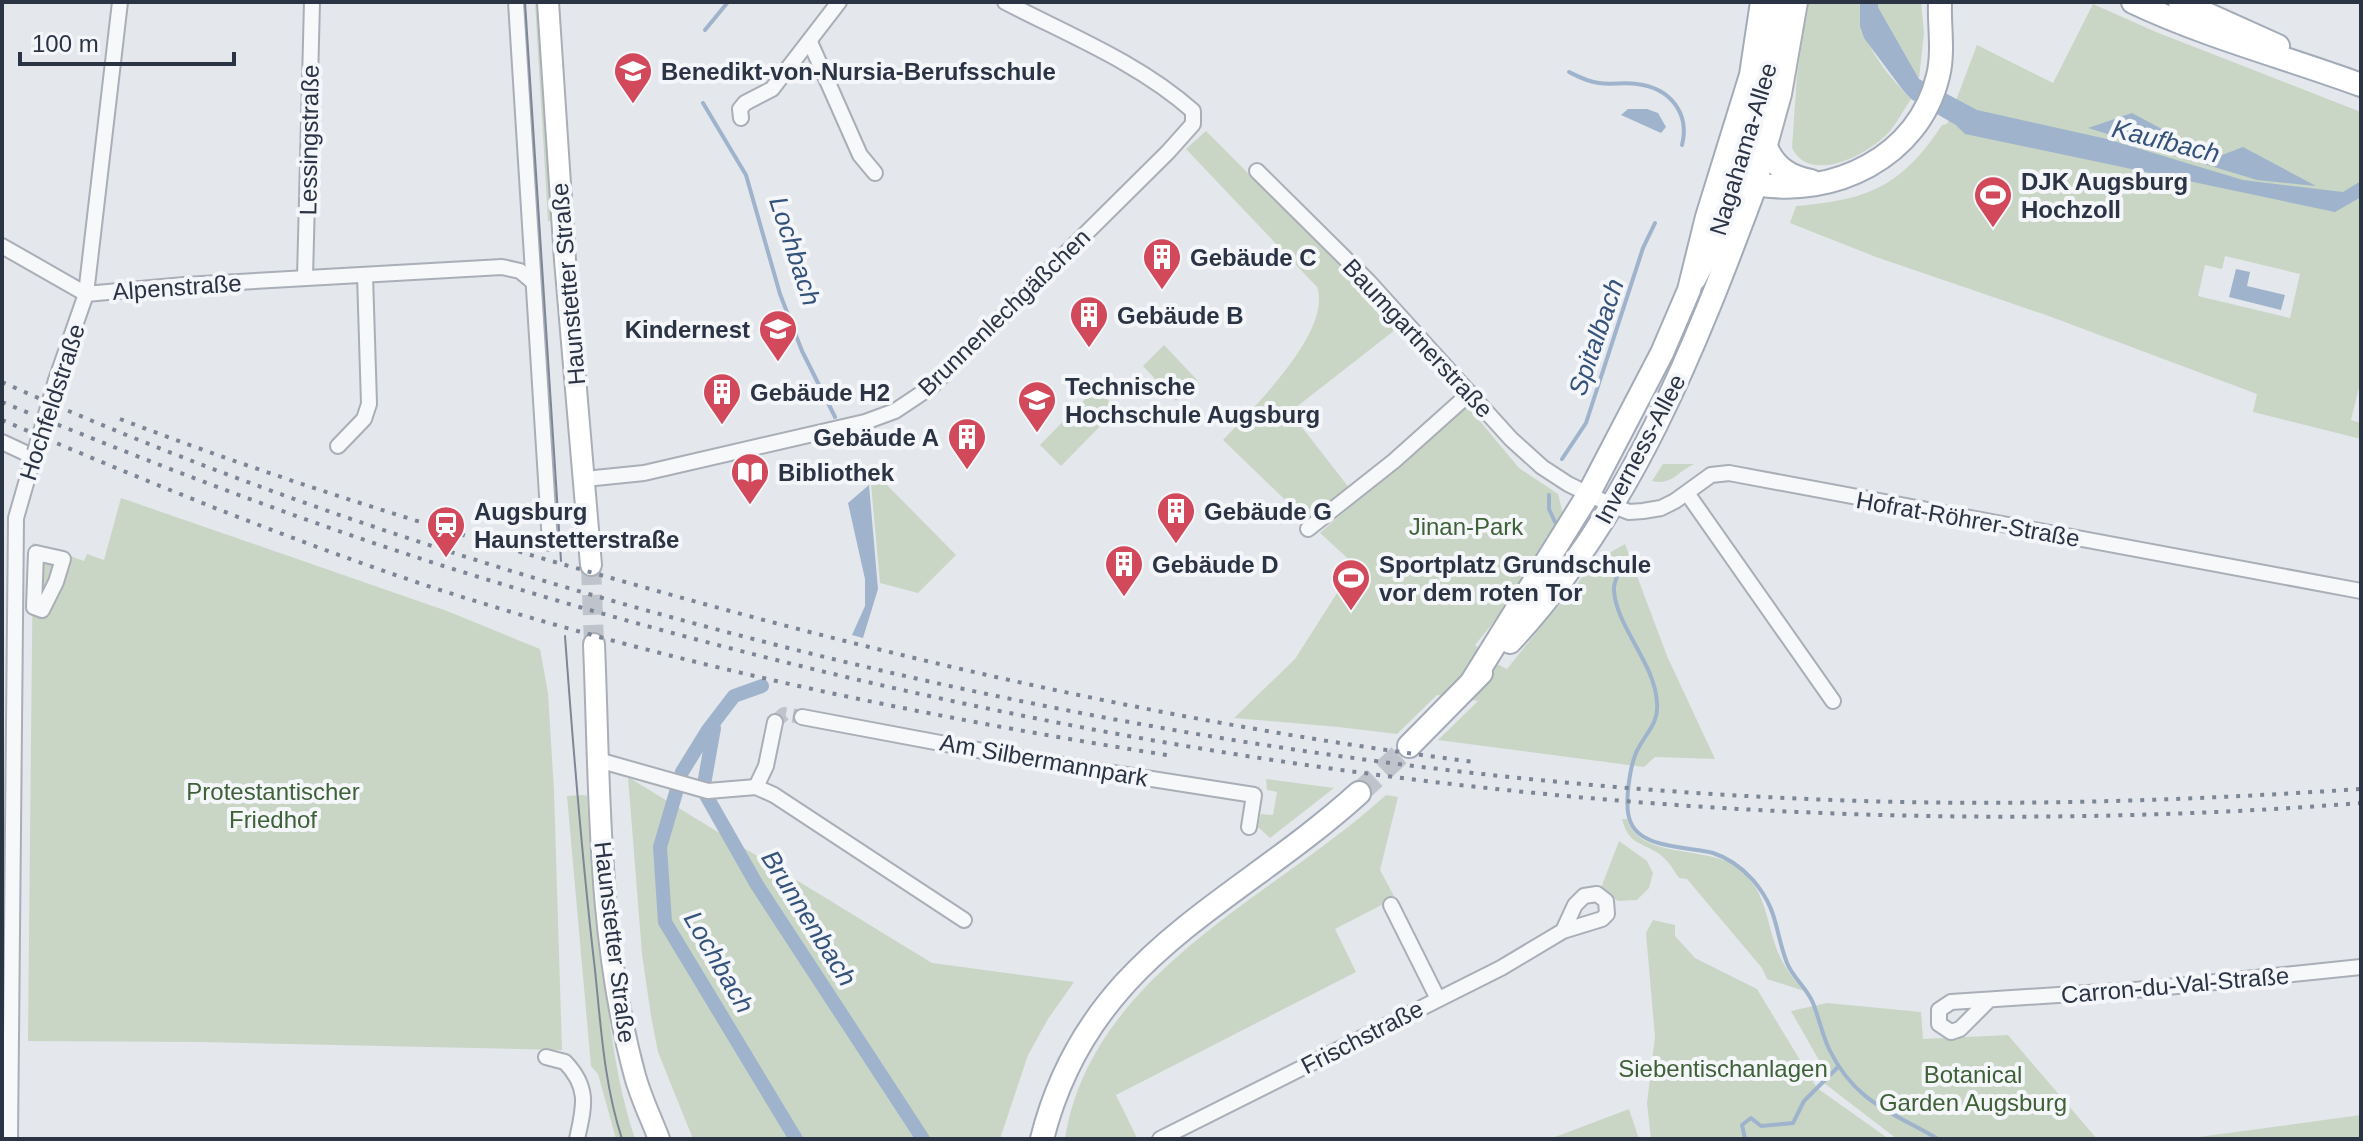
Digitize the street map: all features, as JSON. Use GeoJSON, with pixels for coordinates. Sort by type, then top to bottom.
{"type":"FeatureCollection","features":[{"type":"Feature","properties":{"kind":"main road","name":"Haunstetter Straße"},"geometry":{"type":"LineString","coordinates":[[548,2],[565,260],[591,565]]}},
{"type":"Feature","properties":{"kind":"main road","name":"Inverness-Allee"},"geometry":{"type":"LineString","coordinates":[[1471,683],[1588,495],[1662,353],[1689,290],[1707,217],[1751,75],[1762,2]]}},
{"type":"Feature","properties":{"kind":"main road","name":"Nagahama-Allee"},"geometry":{"type":"LineString","coordinates":[[1749,174],[1781,2]]}},
{"type":"Feature","properties":{"kind":"main road","name":"Nagahama-Allee"},"geometry":{"type":"LineString","coordinates":[[1689,290],[1749,174],[1767,149],[1781,94],[1797,2]]}},
{"type":"Feature","properties":{"kind":"main road"},"geometry":{"type":"LineString","coordinates":[[1749,174],[1783,187],[1816,183],[1843,178],[1868,168],[1889,154],[1921,115],[1938,78],[1940,2]]}},
{"type":"Feature","properties":{"kind":"main road"},"geometry":{"type":"LineString","coordinates":[[2133,2],[2266,54],[2305,64],[2361,85]]}},
{"type":"Feature","properties":{"kind":"main road"},"geometry":{"type":"LineString","coordinates":[[2180,2],[2269,40],[2305,64]]}},
{"type":"Feature","properties":{"kind":"main road"},"geometry":{"type":"LineString","coordinates":[[1767,149],[1780,169],[1816,183]]}},
{"type":"Feature","properties":{"kind":"main road","name":"Inverness-Allee"},"geometry":{"type":"LineString","coordinates":[[1409,746],[1526,625],[1569,572],[1611,505],[1689,359],[1749,174]]}},
{"type":"Feature","properties":{"kind":"main road","name":"Haunstetter Straße"},"geometry":{"type":"LineString","coordinates":[[594,644],[601,834],[616,980],[636,1077],[659,1139]]}},
{"type":"Feature","properties":{"kind":"main road"},"geometry":{"type":"LineString","coordinates":[[1042,1139],[1066,1068],[1122,984],[1180,929],[1222,896],[1298,845],[1359,793]]}},
{"type":"Feature","properties":{"kind":"street","name":"Hochfeldstraße"},"geometry":{"type":"LineString","coordinates":[[10,1139],[6,1100],[9,518],[34,454],[86,294],[120,2]]}},
{"type":"Feature","properties":{"kind":"street","name":"Lessingstraße"},"geometry":{"type":"LineString","coordinates":[[305,278],[312,2]]}},
{"type":"Feature","properties":{"kind":"street","name":"Haunstetter Straße"},"geometry":{"type":"LineString","coordinates":[[516,2],[550,543]]}},
{"type":"Feature","properties":{"kind":"street"},"geometry":{"type":"LineString","coordinates":[[743,111],[772,89],[839,2]]}},
{"type":"Feature","properties":{"kind":"street","name":"Brunnenlechgäßchen"},"geometry":{"type":"LineString","coordinates":[[585,479],[644,473],[865,422],[895,411],[931,387],[1193,124],[1193,111],[1169,89],[1133,67],[1005,2]]}},
{"type":"Feature","properties":{"kind":"street"},"geometry":{"type":"LineString","coordinates":[[810,42],[860,155],[875,173]]}},
{"type":"Feature","properties":{"kind":"street","name":"Baumgartnerstraße"},"geometry":{"type":"LineString","coordinates":[[1257,171],[1369,282],[1530,457],[1588,495]]}},
{"type":"Feature","properties":{"kind":"street","name":"Alpenstraße"},"geometry":{"type":"LineString","coordinates":[[2,246],[86,294],[502,267],[520,271],[533,282]]}},
{"type":"Feature","properties":{"kind":"street"},"geometry":{"type":"LineString","coordinates":[[338,446],[368,411],[365,275]]}},
{"type":"Feature","properties":{"kind":"street"},"geometry":{"type":"LineString","coordinates":[[1308,529],[1394,461],[1470,393]]}},
{"type":"Feature","properties":{"kind":"street"},"geometry":{"type":"LineString","coordinates":[[2,442],[34,454]]}},
{"type":"Feature","properties":{"kind":"street","name":"Hofrat-Röhrer-Straße"},"geometry":{"type":"LineString","coordinates":[[1588,495],[1629,512],[1652,511],[1687,493],[1711,475],[1729,473],[2361,591]]}},
{"type":"Feature","properties":{"kind":"street"},"geometry":{"type":"LineString","coordinates":[[1687,493],[1833,701]]}},
{"type":"Feature","properties":{"kind":"street","name":"Am Silbermannpark"},"geometry":{"type":"LineString","coordinates":[[802,717],[1031,760],[1254,795],[1249,827]]}},
{"type":"Feature","properties":{"kind":"street"},"geometry":{"type":"LineString","coordinates":[[756,787],[766,766],[775,722]]}},
{"type":"Feature","properties":{"kind":"street"},"geometry":{"type":"LineString","coordinates":[[598,760],[696,788],[756,787],[774,795],[964,920]]}},
{"type":"Feature","properties":{"kind":"street"},"geometry":{"type":"LineString","coordinates":[[1391,905],[1438,999]]}},
{"type":"Feature","properties":{"kind":"street","name":"Frischstraße"},"geometry":{"type":"LineString","coordinates":[[1160,1139],[1501,968],[1563,931]]}},
{"type":"Feature","properties":{"kind":"street","name":"Carron-du-Val-Straße"},"geometry":{"type":"LineString","coordinates":[[1989,1000],[2148,989],[2361,967]]}},
{"type":"Feature","properties":{"kind":"street"},"geometry":{"type":"LineString","coordinates":[[546,1057],[565,1062],[584,1091],[577,1139]]}},
{"type":"Feature","properties":{"kind":"green space"},"geometry":{"type":"Polygon","coordinates":[[[535,2],[539,2],[552,221],[548,221],[535,2]]]}},
{"type":"Feature","properties":{"kind":"green space"},"geometry":{"type":"Polygon","coordinates":[[[1808,2],[1860,2],[1860,16],[1868,43],[1883,67],[1911,99],[1881,140],[1856,156],[1826,165],[1801,159],[1792,148],[1797,75],[1808,2]]]}},
{"type":"Feature","properties":{"kind":"green space"},"geometry":{"type":"Polygon","coordinates":[[[1878,2],[1921,2],[1924,33],[1919,79],[1878,7],[1878,2]]]}},
{"type":"Feature","properties":{"kind":"green space"},"geometry":{"type":"Polygon","coordinates":[[[2093,4],[2156,32],[2361,112],[2361,379],[2351,420],[2361,423],[2361,439],[2253,412],[2257,394],[1790,223],[1796,206],[1863,194],[1897,176],[1912,163],[1942,125],[1947,124],[1977,45],[2053,83],[2093,4]],[[2225,256],[2222,269],[2205,265],[2198,296],[2290,318],[2300,274],[2225,256]]]}},
{"type":"Feature","properties":{"kind":"green space"},"geometry":{"type":"Polygon","coordinates":[[[1206,131],[1400,326],[1290,412],[1350,489],[1305,519],[1223,440],[1270,390],[1302,347],[1319,305],[1317,287],[1186,149],[1206,131]]]}},
{"type":"Feature","properties":{"kind":"green space"},"geometry":{"type":"Polygon","coordinates":[[[1164,345],[1197,380],[1176,401],[1143,366],[1164,345]]]}},
{"type":"Feature","properties":{"kind":"green space"},"geometry":{"type":"Polygon","coordinates":[[[1096,388],[1117,409],[1061,466],[1040,445],[1096,388]]]}},
{"type":"Feature","properties":{"kind":"green space","name":"Jinan-Park"},"geometry":{"type":"Polygon","coordinates":[[[1465,406],[1519,468],[1558,494],[1564,518],[1507,606],[1475,645],[1507,669],[1573,591],[1590,564],[1625,544],[1667,656],[1715,759],[1655,757],[1644,767],[1438,740],[1478,701],[1437,695],[1397,734],[1234,718],[1295,659],[1355,565],[1320,533],[1465,406]]]}},
{"type":"Feature","properties":{"kind":"green space"},"geometry":{"type":"Polygon","coordinates":[[[1663,464],[1694,464],[1670,480],[1652,481],[1663,464]]]}},
{"type":"Feature","properties":{"kind":"green space"},"geometry":{"type":"Polygon","coordinates":[[[880,478],[956,555],[918,593],[880,583],[871,484],[880,478]]]}},
{"type":"Feature","properties":{"kind":"green space","name":"Protestantischer Friedhof"},"geometry":{"type":"Polygon","coordinates":[[[121,498],[447,611],[540,649],[548,693],[554,791],[562,1050],[28,1041],[33,543],[84,561],[87,554],[104,560],[121,498]]]}},
{"type":"Feature","properties":{"kind":"green space"},"geometry":{"type":"Polygon","coordinates":[[[628,777],[932,963],[1074,982],[1028,1055],[1000,1139],[693,1139],[658,1052],[651,1016],[642,954],[628,777]]]}},
{"type":"Feature","properties":{"kind":"green space"},"geometry":{"type":"Polygon","coordinates":[[[1266,779],[1334,788],[1270,838],[1258,827],[1261,814],[1273,815],[1277,792],[1267,790],[1266,779]]]}},
{"type":"Feature","properties":{"kind":"green space"},"geometry":{"type":"Polygon","coordinates":[[[1386,795],[1398,797],[1380,870],[1395,898],[1335,929],[1356,972],[1116,1095],[1137,1138],[1065,1139],[1082,1081],[1110,1030],[1148,984],[1193,943],[1386,795]]]}},
{"type":"Feature","properties":{"kind":"green space"},"geometry":{"type":"Polygon","coordinates":[[[567,796],[587,796],[611,1034],[635,1139],[616,1139],[598,1074],[591,1066],[567,796]]]}},
{"type":"Feature","properties":{"kind":"green space"},"geometry":{"type":"Polygon","coordinates":[[[1622,819],[1627,819],[1634,832],[1645,841],[1724,860],[1748,877],[1762,900],[1779,954],[1804,991],[1767,979],[1762,968],[1687,879],[1679,878],[1662,856],[1631,838],[1622,819]]]}},
{"type":"Feature","properties":{"kind":"green space"},"geometry":{"type":"Polygon","coordinates":[[[1619,841],[1647,861],[1653,873],[1649,888],[1637,900],[1618,901],[1601,888],[1619,841]]]}},
{"type":"Feature","properties":{"kind":"green space","name":"Siebentischanlagen"},"geometry":{"type":"Polygon","coordinates":[[[1653,920],[1675,925],[1675,936],[1695,958],[1757,989],[1817,1088],[1889,1139],[1651,1139],[1647,1103],[1655,1037],[1646,933],[1653,920]]]}},
{"type":"Feature","properties":{"kind":"green space","name":"Botanical Garden Augsburg"},"geometry":{"type":"Polygon","coordinates":[[[1827,1003],[1921,1012],[1923,1039],[2008,1035],[2097,1139],[1897,1139],[1824,1083],[1828,1076],[1791,1011],[1827,1003]]]}},
{"type":"Feature","properties":{"kind":"green space"},"geometry":{"type":"Polygon","coordinates":[[[1629,1109],[1639,1139],[1550,1139],[1629,1109]]]}},
{"type":"Feature","properties":{"kind":"green space"},"geometry":{"type":"Polygon","coordinates":[[[2361,1115],[2361,1139],[2184,1139],[2361,1115]]]}},
{"type":"Feature","properties":{"kind":"water"},"geometry":{"type":"Polygon","coordinates":[[[1860,2],[1878,2],[1919,79],[1977,110],[2107,139],[2243,180],[2343,192],[2361,181],[2361,197],[2335,212],[1965,134],[1956,125],[1911,99],[1902,89],[1864,38],[1860,26],[1860,2]]]}},
{"type":"Feature","properties":{"kind":"water"},"geometry":{"type":"Polygon","coordinates":[[[1628,109],[1647,109],[1658,113],[1666,127],[1661,133],[1621,115],[1628,109]]]}},
{"type":"Feature","properties":{"kind":"water","name":"Kaufbach"},"geometry":{"type":"Polygon","coordinates":[[[2132,113],[2212,156],[2196,161],[2088,128],[2132,113]]]}},
{"type":"Feature","properties":{"kind":"water"},"geometry":{"type":"Polygon","coordinates":[[[2243,147],[2316,186],[2257,180],[2201,163],[2243,147]]]}},
{"type":"Feature","properties":{"kind":"water"},"geometry":{"type":"Polygon","coordinates":[[[2236,269],[2250,272],[2247,286],[2285,295],[2281,310],[2229,297],[2236,269]]]}},
{"type":"Feature","properties":{"kind":"water"},"geometry":{"type":"Polygon","coordinates":[[[869,485],[878,589],[863,638],[852,635],[865,606],[865,579],[848,503],[869,485]]]}},
{"type":"Feature","properties":{"kind":"waterway","name":"Lochbach"},"geometry":{"type":"LineString","coordinates":[[705,30],[728,2]]}},
{"type":"Feature","properties":{"kind":"waterway","name":"Spitalbach"},"geometry":{"type":"LineString","coordinates":[[1569,72],[1595,82],[1637,84],[1659,91],[1675,104],[1680,113],[1684,133],[1682,145]]}},
{"type":"Feature","properties":{"kind":"waterway","name":"Lochbach"},"geometry":{"type":"LineString","coordinates":[[703,103],[746,175],[780,294],[802,351],[835,417]]}},
{"type":"Feature","properties":{"kind":"waterway","name":"Spitalbach"},"geometry":{"type":"LineString","coordinates":[[1562,459],[1586,423],[1643,248],[1655,223]]}},
{"type":"Feature","properties":{"kind":"waterway","name":"Spitalbach"},"geometry":{"type":"LineString","coordinates":[[1549,495],[1549,509],[1555,522]]}},
{"type":"Feature","properties":{"kind":"waterway","name":"Spitalbach"},"geometry":{"type":"LineString","coordinates":[[1613,563],[1620,568],[1614,588],[1617,605],[1650,674],[1657,703],[1654,721],[1636,754],[1630,773],[1628,806],[1631,823],[1645,838],[1668,846],[1719,855],[1749,876],[1767,901],[1787,963],[1810,998],[1839,1067],[1875,1103],[1938,1139]]}},
{"type":"Feature","properties":{"kind":"waterway","name":"Lochbach"},"geometry":{"type":"LineString","coordinates":[[762,686],[734,696],[682,772],[660,847],[665,922],[796,1139]]}},
{"type":"Feature","properties":{"kind":"waterway","name":"Brunnenbach"},"geometry":{"type":"LineString","coordinates":[[714,728],[703,790],[757,885],[923,1139]]}},
{"type":"Feature","properties":{"kind":"waterway"},"geometry":{"type":"LineString","coordinates":[[1745,1139],[1742,1125],[1751,1118],[1761,1126],[1793,1123],[1804,1101],[1838,1067]]}},
{"type":"Feature","properties":{"kind":"tunnel"},"geometry":{"type":"LineString","coordinates":[[591,565],[594,644]]}},
{"type":"Feature","properties":{"kind":"tunnel"},"geometry":{"type":"LineString","coordinates":[[775,722],[784,714],[802,717]]}},
{"type":"Feature","properties":{"kind":"tunnel"},"geometry":{"type":"LineString","coordinates":[[1359,793],[1409,746]]}},
{"type":"Feature","properties":{"kind":"tram line"},"geometry":{"type":"LineString","coordinates":[[525,2],[561,561]]}},
{"type":"Feature","properties":{"kind":"tram line"},"geometry":{"type":"LineString","coordinates":[[565,636],[601,1034],[611,1097],[622,1139]]}},
{"type":"Feature","properties":{"kind":"railway"},"geometry":{"type":"LineString","coordinates":[[2,382],[255,485],[514,572],[833,659],[1124,721],[1419,767],[1566,783],[1715,794],[1863,801],[2050,802],[2361,789]]}},
{"type":"Feature","properties":{"kind":"railway"},"geometry":{"type":"LineString","coordinates":[[2,402],[216,487],[434,563],[669,632],[906,691],[1145,739],[1386,776],[1629,801],[1872,815],[2117,815],[2361,803]]}},
{"type":"Feature","properties":{"kind":"railway"},"geometry":{"type":"LineString","coordinates":[[120,419],[246,465],[436,527],[838,639],[1049,689],[1154,710],[1261,730],[1475,762]]}},
{"type":"Feature","properties":{"kind":"railway"},"geometry":{"type":"LineString","coordinates":[[2,420],[272,530],[437,589],[527,617],[802,687],[987,724],[1173,756]]}},
{"type":"Feature","properties":{"kind":"place","name":"Benedikt-von-Nursia-Berufsschule"},"geometry":{"type":"Point","coordinates":[633,105]}},
{"type":"Feature","properties":{"kind":"place","name":"DJK Augsburg Hochzoll"},"geometry":{"type":"Point","coordinates":[1993,229]}},
{"type":"Feature","properties":{"kind":"place","name":"Gebäude C"},"geometry":{"type":"Point","coordinates":[1162,291]}},
{"type":"Feature","properties":{"kind":"place","name":"Gebäude B"},"geometry":{"type":"Point","coordinates":[1089,349]}},
{"type":"Feature","properties":{"kind":"place","name":"Kindernest"},"geometry":{"type":"Point","coordinates":[778,363]}},
{"type":"Feature","properties":{"kind":"place","name":"Gebäude H2"},"geometry":{"type":"Point","coordinates":[722,426]}},
{"type":"Feature","properties":{"kind":"place","name":"Technische Hochschule Augsburg"},"geometry":{"type":"Point","coordinates":[1037,434]}},
{"type":"Feature","properties":{"kind":"place","name":"Gebäude A"},"geometry":{"type":"Point","coordinates":[967,471]}},
{"type":"Feature","properties":{"kind":"place","name":"Bibliothek"},"geometry":{"type":"Point","coordinates":[750,506]}},
{"type":"Feature","properties":{"kind":"place","name":"Gebäude G"},"geometry":{"type":"Point","coordinates":[1176,545]}},
{"type":"Feature","properties":{"kind":"place","name":"Augsburg Haunstetterstraße"},"geometry":{"type":"Point","coordinates":[446,559]}},
{"type":"Feature","properties":{"kind":"place","name":"Gebäude D"},"geometry":{"type":"Point","coordinates":[1124,598]}},
{"type":"Feature","properties":{"kind":"place","name":"Sportplatz Grundschule vor dem roten Tor"},"geometry":{"type":"Point","coordinates":[1351,612]}}]}
